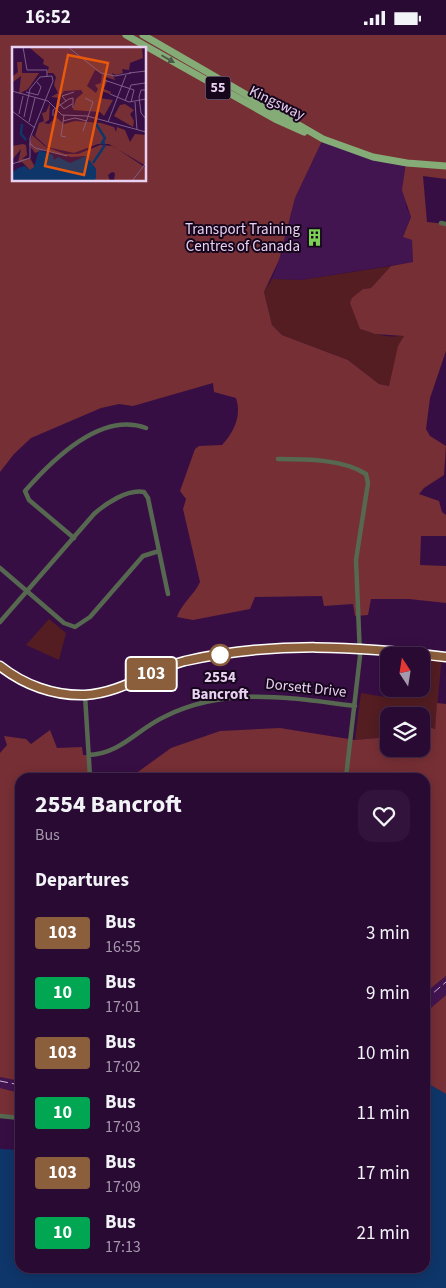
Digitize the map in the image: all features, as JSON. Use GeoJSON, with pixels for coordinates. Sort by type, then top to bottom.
{"type":"FeatureCollection","features":[{"type":"Feature","properties":{"kind":"main road","name":"Kingsway"},"geometry":{"type":"LineString","coordinates":[[126,35],[274,119],[339,146],[372,157],[446,166]]}},
{"type":"Feature","properties":{"kind":"main road","name":"Kingsway"},"geometry":{"type":"LineString","coordinates":[[143,35],[290,119],[314,135]]}},
{"type":"Feature","properties":{"kind":"main road"},"geometry":{"type":"LineString","coordinates":[[0,666],[20,680],[42,689],[63,694],[85,695],[112,690],[174,664],[210,656],[277,648],[360,647],[446,657]]}},
{"type":"Feature","properties":{"kind":"street"},"geometry":{"type":"LineString","coordinates":[[74,538],[29,500],[25,491],[55,460],[77,442],[105,429],[123,424],[138,425],[146,428]]}},
{"type":"Feature","properties":{"kind":"street"},"geometry":{"type":"LineString","coordinates":[[278,459],[336,464],[359,470],[366,474],[368,483],[355,579],[360,647],[346,773]]}},
{"type":"Feature","properties":{"kind":"street"},"geometry":{"type":"LineString","coordinates":[[0,622],[99,509],[120,498],[141,491],[148,498],[168,594]]}},
{"type":"Feature","properties":{"kind":"street"},"geometry":{"type":"LineString","coordinates":[[0,568],[64,623],[78,626],[90,617],[143,556],[159,551]]}},
{"type":"Feature","properties":{"kind":"street"},"geometry":{"type":"LineString","coordinates":[[85,695],[90,773]]}},
{"type":"Feature","properties":{"kind":"street","name":"Dorsett Drive"},"geometry":{"type":"LineString","coordinates":[[88,755],[106,754],[166,716],[211,701],[268,695],[354,706]]}},
{"type":"Feature","properties":{"kind":"street"},"geometry":{"type":"LineString","coordinates":[[0,1116],[15,1118]]}},
{"type":"Feature","properties":{"kind":"shaded area"},"geometry":{"type":"Polygon","coordinates":[[[0,35],[446,35],[446,179],[423,176],[427,222],[446,224],[446,351],[430,398],[426,429],[430,436],[446,446],[444,475],[424,488],[419,494],[439,501],[442,512],[446,515],[446,536],[421,536],[420,565],[446,566],[446,603],[409,599],[371,599],[368,615],[355,616],[353,604],[324,606],[322,596],[255,597],[250,609],[193,620],[177,617],[181,608],[200,582],[183,509],[186,499],[180,491],[195,449],[199,446],[222,445],[236,423],[238,411],[236,398],[214,392],[213,383],[133,406],[119,404],[101,408],[31,438],[14,454],[0,472],[0,35]],[[323,139],[295,198],[279,260],[264,292],[272,325],[282,335],[348,360],[379,384],[389,386],[398,346],[404,336],[375,334],[360,329],[350,303],[352,298],[363,289],[371,288],[391,266],[413,262],[412,240],[403,237],[411,217],[402,190],[406,163],[389,160],[323,139]]]}},
{"type":"Feature","properties":{"kind":"shaded area"},"geometry":{"type":"Polygon","coordinates":[[[323,139],[407,163],[406,207],[411,216],[403,236],[412,240],[413,262],[301,280],[272,279],[279,260],[295,198],[323,139]]]}},
{"type":"Feature","properties":{"kind":"shaded area"},"geometry":{"type":"Polygon","coordinates":[[[391,266],[371,288],[363,289],[360,329],[388,336],[404,335],[389,386],[379,384],[348,360],[282,335],[272,325],[264,292],[272,279],[301,280],[391,266]]]}},
{"type":"Feature","properties":{"kind":"shaded area"},"geometry":{"type":"Polygon","coordinates":[[[49,619],[66,633],[59,660],[26,645],[49,619]]]}},
{"type":"Feature","properties":{"kind":"shaded area"},"geometry":{"type":"Polygon","coordinates":[[[430,655],[442,656],[435,729],[430,727],[430,707],[380,707],[380,738],[355,740],[361,693],[380,697],[430,697],[430,655]]]}},
{"type":"Feature","properties":{"kind":"shaded area"},"geometry":{"type":"Polygon","coordinates":[[[437,703],[446,704],[446,976],[430,989],[430,773],[137,773],[171,748],[220,731],[280,728],[355,740],[380,738],[380,757],[430,757],[430,727],[435,729],[437,703]]]}},
{"type":"Feature","properties":{"kind":"shaded area"},"geometry":{"type":"Polygon","coordinates":[[[50,730],[57,748],[82,747],[83,755],[88,755],[89,773],[15,773],[15,1080],[0,1077],[0,753],[7,745],[4,736],[26,739],[31,744],[50,730]]]}},
{"type":"Feature","properties":{"kind":"shaded area"},"geometry":{"type":"Polygon","coordinates":[[[446,976],[446,995],[430,1009],[430,989],[446,976]]]}},
{"type":"Feature","properties":{"kind":"shaded area"},"geometry":{"type":"Polygon","coordinates":[[[446,995],[446,1094],[430,1085],[430,1009],[446,995]]]}},
{"type":"Feature","properties":{"kind":"shaded area"},"geometry":{"type":"Polygon","coordinates":[[[0,1077],[15,1080],[15,1092],[0,1088],[0,1077]]]}},
{"type":"Feature","properties":{"kind":"shaded area"},"geometry":{"type":"Polygon","coordinates":[[[0,1088],[15,1092],[15,1118],[0,1116],[0,1088]]]}},
{"type":"Feature","properties":{"kind":"water"},"geometry":{"type":"Polygon","coordinates":[[[430,1085],[446,1094],[446,1288],[0,1288],[0,1149],[15,1150],[15,1273],[430,1273],[430,1085]]]}},
{"type":"Feature","properties":{"kind":"railway"},"geometry":{"type":"LineString","coordinates":[[430,996],[446,982]]}},
{"type":"Feature","properties":{"kind":"railway"},"geometry":{"type":"LineString","coordinates":[[0,1081],[15,1084]]}},
{"type":"Feature","properties":{"kind":"bus line","name":"103"},"geometry":{"type":"LineString","coordinates":[[0,666],[20,680],[35,687],[56,693],[85,695],[120,687],[174,664],[210,656],[258,650],[308,647],[360,647],[446,657]]}},
{"type":"Feature","properties":{"kind":"place","name":"Transport Training Centres of Canada"},"geometry":{"type":"Point","coordinates":[314,238]}},
{"type":"Feature","properties":{"kind":"place","name":"2554 Bancroft"},"geometry":{"type":"Point","coordinates":[220,655]}}]}
